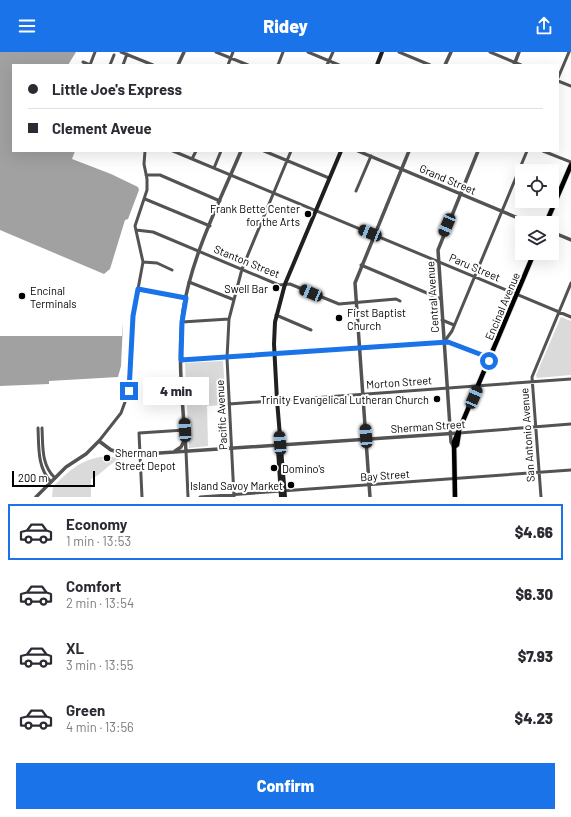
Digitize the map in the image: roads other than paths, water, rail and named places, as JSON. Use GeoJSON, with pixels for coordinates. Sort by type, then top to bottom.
{"type":"FeatureCollection","features":[{"type":"Feature","properties":{"kind":"main road"},"geometry":{"type":"LineString","coordinates":[[377,64],[382,52]]}},
{"type":"Feature","properties":{"kind":"main road"},"geometry":{"type":"LineString","coordinates":[[285,497],[282,492],[278,449],[280,446],[274,354],[276,315],[285,284],[341,152]]}},
{"type":"Feature","properties":{"kind":"main road"},"geometry":{"type":"LineString","coordinates":[[549,216],[571,164]]}},
{"type":"Feature","properties":{"kind":"main road","name":"Encinal Avenue"},"geometry":{"type":"LineString","coordinates":[[454,447],[457,445],[459,433],[531,260]]}},
{"type":"Feature","properties":{"kind":"main road","name":"Central Avenue"},"geometry":{"type":"LineString","coordinates":[[454,447],[455,497]]}},
{"type":"Feature","properties":{"kind":"main road"},"geometry":{"type":"LineString","coordinates":[[280,497],[282,492]]}},
{"type":"Feature","properties":{"kind":"street"},"geometry":{"type":"LineString","coordinates":[[90,64],[95,52]]}},
{"type":"Feature","properties":{"kind":"street"},"geometry":{"type":"LineString","coordinates":[[121,52],[151,64]]}},
{"type":"Feature","properties":{"kind":"street"},"geometry":{"type":"LineString","coordinates":[[178,64],[184,52]]}},
{"type":"Feature","properties":{"kind":"street"},"geometry":{"type":"LineString","coordinates":[[216,52],[246,64]]}},
{"type":"Feature","properties":{"kind":"street"},"geometry":{"type":"LineString","coordinates":[[228,64],[233,52]]}},
{"type":"Feature","properties":{"kind":"street"},"geometry":{"type":"LineString","coordinates":[[278,64],[283,52]]}},
{"type":"Feature","properties":{"kind":"street"},"geometry":{"type":"LineString","coordinates":[[308,52],[337,64]]}},
{"type":"Feature","properties":{"kind":"street"},"geometry":{"type":"LineString","coordinates":[[327,64],[332,52]]}},
{"type":"Feature","properties":{"kind":"street"},"geometry":{"type":"LineString","coordinates":[[399,52],[428,64]]}},
{"type":"Feature","properties":{"kind":"street"},"geometry":{"type":"LineString","coordinates":[[445,64],[451,52]]}},
{"type":"Feature","properties":{"kind":"street"},"geometry":{"type":"LineString","coordinates":[[490,52],[514,64],[519,52]]}},
{"type":"Feature","properties":{"kind":"street"},"geometry":{"type":"LineString","coordinates":[[559,77],[569,52]]}},
{"type":"Feature","properties":{"kind":"street"},"geometry":{"type":"LineString","coordinates":[[123,64],[127,54]]}},
{"type":"Feature","properties":{"kind":"street"},"geometry":{"type":"LineString","coordinates":[[110,64],[114,55]]}},
{"type":"Feature","properties":{"kind":"street"},"geometry":{"type":"LineString","coordinates":[[83,62],[88,64]]}},
{"type":"Feature","properties":{"kind":"street"},"geometry":{"type":"LineString","coordinates":[[559,80],[571,86]]}},
{"type":"Feature","properties":{"kind":"street"},"geometry":{"type":"LineString","coordinates":[[36,497],[66,467],[91,450],[121,413],[128,399],[133,316],[143,262],[136,230],[136,221],[145,199],[148,185],[144,164],[145,152]]}},
{"type":"Feature","properties":{"kind":"street","name":"Paru Street"},"geometry":{"type":"LineString","coordinates":[[175,152],[571,317]]}},
{"type":"Feature","properties":{"kind":"street"},"geometry":{"type":"LineString","coordinates":[[192,159],[196,152]]}},
{"type":"Feature","properties":{"kind":"street"},"geometry":{"type":"LineString","coordinates":[[214,168],[221,152]]}},
{"type":"Feature","properties":{"kind":"street"},"geometry":{"type":"LineString","coordinates":[[188,497],[181,360],[182,322],[189,282],[199,251],[241,152]]}},
{"type":"Feature","properties":{"kind":"street"},"geometry":{"type":"LineString","coordinates":[[266,152],[330,178]]}},
{"type":"Feature","properties":{"kind":"street","name":"Pacific Avenue"},"geometry":{"type":"LineString","coordinates":[[234,496],[227,358],[229,320],[232,299],[242,269],[291,152]]}},
{"type":"Feature","properties":{"kind":"street","name":"Grand Street"},"geometry":{"type":"LineString","coordinates":[[361,152],[515,217]]}},
{"type":"Feature","properties":{"kind":"street"},"geometry":{"type":"LineString","coordinates":[[370,497],[355,283],[361,265],[409,152]]}},
{"type":"Feature","properties":{"kind":"street","name":"Central Avenue"},"geometry":{"type":"LineString","coordinates":[[454,447],[451,433],[447,388],[438,246],[478,152]]}},
{"type":"Feature","properties":{"kind":"street"},"geometry":{"type":"LineString","coordinates":[[444,342],[454,326],[527,152]]}},
{"type":"Feature","properties":{"kind":"street"},"geometry":{"type":"LineString","coordinates":[[546,152],[571,164]]}},
{"type":"Feature","properties":{"kind":"street"},"geometry":{"type":"LineString","coordinates":[[356,191],[371,156]]}},
{"type":"Feature","properties":{"kind":"street"},"geometry":{"type":"LineString","coordinates":[[146,175],[160,175],[220,201]]}},
{"type":"Feature","properties":{"kind":"street"},"geometry":{"type":"LineString","coordinates":[[145,199],[210,226]]}},
{"type":"Feature","properties":{"kind":"street","name":"Stanton Street"},"geometry":{"type":"LineString","coordinates":[[136,230],[149,230],[279,285],[290,284],[335,303],[356,303],[396,299],[400,301]]}},
{"type":"Feature","properties":{"kind":"street"},"geometry":{"type":"LineString","coordinates":[[559,235],[571,240]]}},
{"type":"Feature","properties":{"kind":"street"},"geometry":{"type":"LineString","coordinates":[[143,262],[157,263],[172,270]]}},
{"type":"Feature","properties":{"kind":"street"},"geometry":{"type":"LineString","coordinates":[[361,265],[441,299]]}},
{"type":"Feature","properties":{"kind":"street"},"geometry":{"type":"LineString","coordinates":[[189,282],[232,299]]}},
{"type":"Feature","properties":{"kind":"street","name":"San Antonio Avenue"},"geometry":{"type":"LineString","coordinates":[[541,497],[532,381],[533,373],[571,283]]}},
{"type":"Feature","properties":{"kind":"street"},"geometry":{"type":"LineString","coordinates":[[138,289],[186,298]]}},
{"type":"Feature","properties":{"kind":"street"},"geometry":{"type":"LineString","coordinates":[[276,315],[311,330]]}},
{"type":"Feature","properties":{"kind":"street"},"geometry":{"type":"LineString","coordinates":[[182,322],[229,320]]}},
{"type":"Feature","properties":{"kind":"street"},"geometry":{"type":"LineString","coordinates":[[442,320],[454,326]]}},
{"type":"Feature","properties":{"kind":"street"},"geometry":{"type":"LineString","coordinates":[[181,360],[444,342],[451,342],[490,358]]}},
{"type":"Feature","properties":{"kind":"street","name":"Morton Street"},"geometry":{"type":"LineString","coordinates":[[229,404],[571,379]]}},
{"type":"Feature","properties":{"kind":"street","name":"Sherman Street"},"geometry":{"type":"LineString","coordinates":[[98,441],[118,453],[140,454],[280,446],[571,424]]}},
{"type":"Feature","properties":{"kind":"street"},"geometry":{"type":"LineString","coordinates":[[51,482],[44,475],[40,462],[40,428],[44,462],[48,472],[55,478]]}},
{"type":"Feature","properties":{"kind":"street"},"geometry":{"type":"LineString","coordinates":[[142,497],[139,432],[185,430]]}},
{"type":"Feature","properties":{"kind":"street"},"geometry":{"type":"LineString","coordinates":[[174,452],[181,447],[185,439]]}},
{"type":"Feature","properties":{"kind":"street","name":"Bay Street"},"geometry":{"type":"LineString","coordinates":[[200,497],[234,496],[571,470]]}},
{"type":"Feature","properties":{"kind":"place","name":"Frank Bette Center for the Arts"},"geometry":{"type":"Point","coordinates":[308,214]}},
{"type":"Feature","properties":{"kind":"place","name":"Swell Bar"},"geometry":{"type":"Point","coordinates":[276,288]}},
{"type":"Feature","properties":{"kind":"place","name":"Encinal Terminals"},"geometry":{"type":"Point","coordinates":[22,296]}},
{"type":"Feature","properties":{"kind":"place","name":"First Baptist Church"},"geometry":{"type":"Point","coordinates":[339,318]}},
{"type":"Feature","properties":{"kind":"place","name":"Trinity Evangelical Lutheran Church"},"geometry":{"type":"Point","coordinates":[437,399]}},
{"type":"Feature","properties":{"kind":"place","name":"Sherman Street Depot"},"geometry":{"type":"Point","coordinates":[107,458]}},
{"type":"Feature","properties":{"kind":"place","name":"Domino's"},"geometry":{"type":"Point","coordinates":[274,468]}},
{"type":"Feature","properties":{"kind":"place","name":"Island Savoy Market"},"geometry":{"type":"Point","coordinates":[291,485]}}]}
